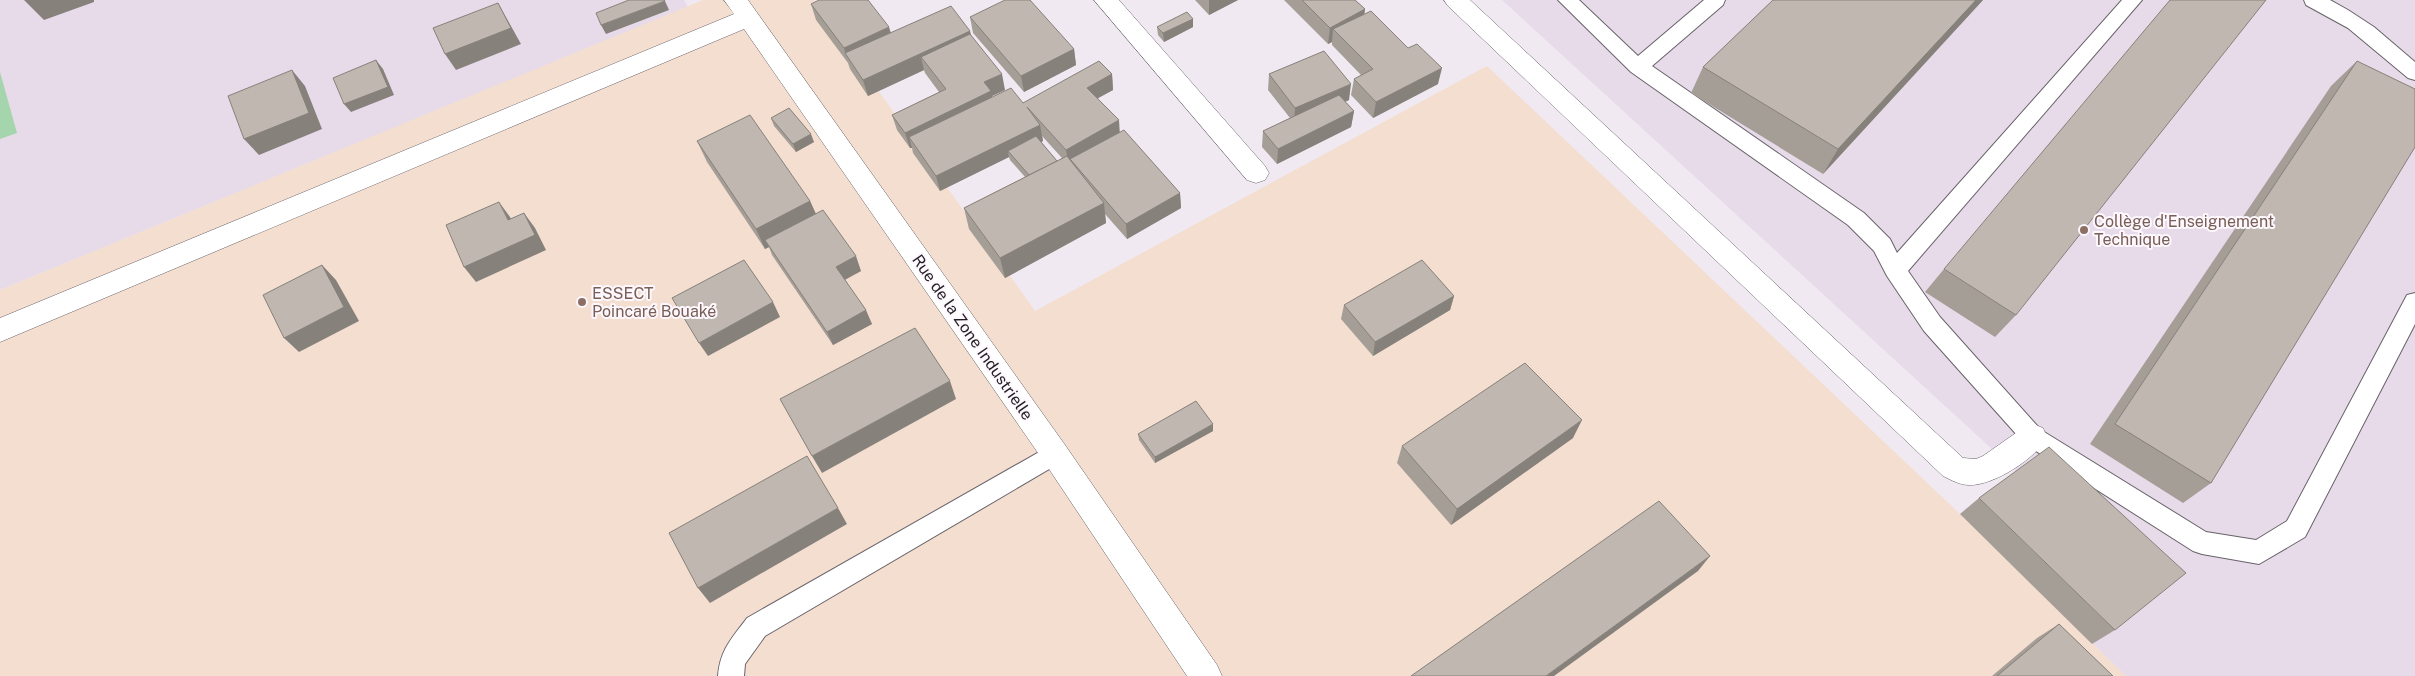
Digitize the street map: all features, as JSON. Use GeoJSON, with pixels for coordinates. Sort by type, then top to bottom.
{"type":"FeatureCollection","features":[{"type":"Feature","properties":{"kind":"street"},"geometry":{"type":"LineString","coordinates":[[1106,0],[1256,173]]}},
{"type":"Feature","properties":{"kind":"street"},"geometry":{"type":"LineString","coordinates":[[1456,0],[1953,467],[1968,473],[1982,470],[2003,460],[2033,438]]}},
{"type":"Feature","properties":{"kind":"street"},"geometry":{"type":"LineString","coordinates":[[0,330],[742,9]]}},
{"type":"Feature","properties":{"kind":"street","name":"Rue de la Zone Industrielle"},"geometry":{"type":"LineString","coordinates":[[742,9],[1056,454],[1206,676]]}},
{"type":"Feature","properties":{"kind":"lane"},"geometry":{"type":"LineString","coordinates":[[1567,0],[1638,67],[1856,219],[1882,246],[1895,270],[1932,324],[2033,438],[2202,543],[2259,552],[2296,529],[2415,302]]}},
{"type":"Feature","properties":{"kind":"lane"},"geometry":{"type":"LineString","coordinates":[[1638,67],[1716,0]]}},
{"type":"Feature","properties":{"kind":"lane"},"geometry":{"type":"LineString","coordinates":[[1895,270],[2133,0]]}},
{"type":"Feature","properties":{"kind":"lane"},"geometry":{"type":"LineString","coordinates":[[2313,0],[2339,11],[2379,40],[2415,73]]}},
{"type":"Feature","properties":{"kind":"lane"},"geometry":{"type":"LineString","coordinates":[[731,676],[732,660],[756,627],[1056,454]]}},
{"type":"Feature","properties":{"kind":"shaded area"},"geometry":{"type":"Polygon","coordinates":[[[0,0],[684,0],[688,7],[0,290],[0,0]]]}},
{"type":"Feature","properties":{"kind":"shaded area"},"geometry":{"type":"Polygon","coordinates":[[[703,0],[814,0],[1035,311],[1487,66],[1960,514],[2126,676],[0,676],[0,290],[703,0]]]}},
{"type":"Feature","properties":{"kind":"shaded area","name":"Collège d'Enseignement Technique"},"geometry":{"type":"Polygon","coordinates":[[[1502,0],[2415,0],[2415,676],[2126,676],[1960,514],[2017,472],[1502,0]]]}},
{"type":"Feature","properties":{"kind":"green space"},"geometry":{"type":"Polygon","coordinates":[[[0,72],[17,133],[0,139],[0,72]]]}},
{"type":"Feature","properties":{"kind":"building"},"geometry":{"type":"Polygon","coordinates":[[[629,0],[665,1],[601,25],[596,13],[629,0]]]}},
{"type":"Feature","properties":{"kind":"building"},"geometry":{"type":"Polygon","coordinates":[[[819,0],[868,0],[889,27],[844,48],[811,4],[819,0]]]}},
{"type":"Feature","properties":{"kind":"building"},"geometry":{"type":"Polygon","coordinates":[[[1005,0],[1030,0],[1074,49],[1021,76],[970,17],[1005,0]]]}},
{"type":"Feature","properties":{"kind":"building"},"geometry":{"type":"Polygon","coordinates":[[[1302,0],[1355,0],[1365,9],[1330,28],[1302,0]]]}},
{"type":"Feature","properties":{"kind":"building"},"geometry":{"type":"Polygon","coordinates":[[[1773,0],[1976,0],[1838,149],[1703,67],[1773,0]]]}},
{"type":"Feature","properties":{"kind":"building"},"geometry":{"type":"Polygon","coordinates":[[[2170,0],[2266,0],[2016,315],[1944,269],[2170,0]]]}},
{"type":"Feature","properties":{"kind":"building"},"geometry":{"type":"Polygon","coordinates":[[[498,3],[511,28],[445,54],[433,28],[498,3]]]}},
{"type":"Feature","properties":{"kind":"building"},"geometry":{"type":"Polygon","coordinates":[[[951,6],[970,31],[863,80],[845,53],[951,6]]]}},
{"type":"Feature","properties":{"kind":"building"},"geometry":{"type":"Polygon","coordinates":[[[1371,11],[1408,48],[1417,44],[1442,68],[1376,102],[1354,79],[1373,69],[1333,29],[1371,11]]]}},
{"type":"Feature","properties":{"kind":"building"},"geometry":{"type":"Polygon","coordinates":[[[1187,12],[1193,19],[1163,33],[1157,27],[1187,12]]]}},
{"type":"Feature","properties":{"kind":"building"},"geometry":{"type":"Polygon","coordinates":[[[970,34],[1002,74],[984,82],[991,91],[905,133],[892,115],[946,89],[921,57],[970,34]]]}},
{"type":"Feature","properties":{"kind":"building"},"geometry":{"type":"Polygon","coordinates":[[[1324,51],[1351,84],[1295,108],[1269,74],[1324,51]]]}},
{"type":"Feature","properties":{"kind":"building"},"geometry":{"type":"Polygon","coordinates":[[[376,60],[388,87],[344,104],[333,78],[376,60]]]}},
{"type":"Feature","properties":{"kind":"building"},"geometry":{"type":"Polygon","coordinates":[[[1099,61],[1112,74],[1087,88],[1119,120],[1066,150],[1027,107],[1040,125],[936,176],[909,137],[1011,88],[1023,103],[1099,61]]]}},
{"type":"Feature","properties":{"kind":"building"},"geometry":{"type":"Polygon","coordinates":[[[2357,61],[2415,89],[2415,147],[2211,483],[2115,424],[2357,61]]]}},
{"type":"Feature","properties":{"kind":"building"},"geometry":{"type":"Polygon","coordinates":[[[292,70],[309,113],[244,139],[228,96],[292,70]]]}},
{"type":"Feature","properties":{"kind":"building"},"geometry":{"type":"Polygon","coordinates":[[[1339,95],[1354,111],[1278,149],[1263,131],[1339,95]]]}},
{"type":"Feature","properties":{"kind":"building"},"geometry":{"type":"Polygon","coordinates":[[[789,108],[811,134],[793,144],[771,118],[789,108]]]}},
{"type":"Feature","properties":{"kind":"building"},"geometry":{"type":"Polygon","coordinates":[[[750,115],[810,201],[756,229],[697,141],[750,115]]]}},
{"type":"Feature","properties":{"kind":"building"},"geometry":{"type":"Polygon","coordinates":[[[1124,130],[1180,193],[1126,224],[1070,159],[1124,130]]]}},
{"type":"Feature","properties":{"kind":"building"},"geometry":{"type":"Polygon","coordinates":[[[1036,136],[1057,161],[1029,175],[1008,151],[1036,136]]]}},
{"type":"Feature","properties":{"kind":"building"},"geometry":{"type":"Polygon","coordinates":[[[1067,156],[1104,203],[1000,258],[964,208],[1067,156]]]}},
{"type":"Feature","properties":{"kind":"building"},"geometry":{"type":"Polygon","coordinates":[[[499,202],[508,220],[524,213],[535,235],[464,267],[446,225],[499,202]]]}},
{"type":"Feature","properties":{"kind":"building"},"geometry":{"type":"Polygon","coordinates":[[[823,210],[856,256],[836,267],[866,310],[827,332],[765,240],[823,210]]]}},
{"type":"Feature","properties":{"kind":"building"},"geometry":{"type":"Polygon","coordinates":[[[744,260],[773,302],[699,343],[672,298],[744,260]]]}},
{"type":"Feature","properties":{"kind":"building"},"geometry":{"type":"Polygon","coordinates":[[[1422,260],[1454,296],[1375,342],[1344,305],[1422,260]]]}},
{"type":"Feature","properties":{"kind":"building"},"geometry":{"type":"Polygon","coordinates":[[[322,265],[344,307],[284,338],[263,295],[322,265]]]}},
{"type":"Feature","properties":{"kind":"building"},"geometry":{"type":"Polygon","coordinates":[[[915,328],[950,381],[812,456],[780,399],[915,328]]]}},
{"type":"Feature","properties":{"kind":"building"},"geometry":{"type":"Polygon","coordinates":[[[1525,363],[1582,420],[1457,509],[1402,446],[1525,363]]]}},
{"type":"Feature","properties":{"kind":"building"},"geometry":{"type":"Polygon","coordinates":[[[1196,401],[1213,424],[1155,457],[1138,434],[1196,401]]]}},
{"type":"Feature","properties":{"kind":"building"},"geometry":{"type":"Polygon","coordinates":[[[2049,447],[2186,573],[2115,630],[1979,498],[2049,447]]]}},
{"type":"Feature","properties":{"kind":"building"},"geometry":{"type":"Polygon","coordinates":[[[807,456],[838,508],[698,588],[669,533],[807,456]]]}},
{"type":"Feature","properties":{"kind":"building"},"geometry":{"type":"Polygon","coordinates":[[[1659,501],[1710,556],[1546,676],[1411,676],[1659,501]]]}},
{"type":"Feature","properties":{"kind":"building"},"geometry":{"type":"Polygon","coordinates":[[[2059,624],[2113,676],[1997,676],[2059,624]]]}},
{"type":"Feature","properties":{"kind":"place","name":"Collège d'Enseignement Technique"},"geometry":{"type":"Point","coordinates":[2084,230]}},
{"type":"Feature","properties":{"kind":"place","name":"ESSECT Poincaré Bouaké"},"geometry":{"type":"Point","coordinates":[582,302]}}]}
